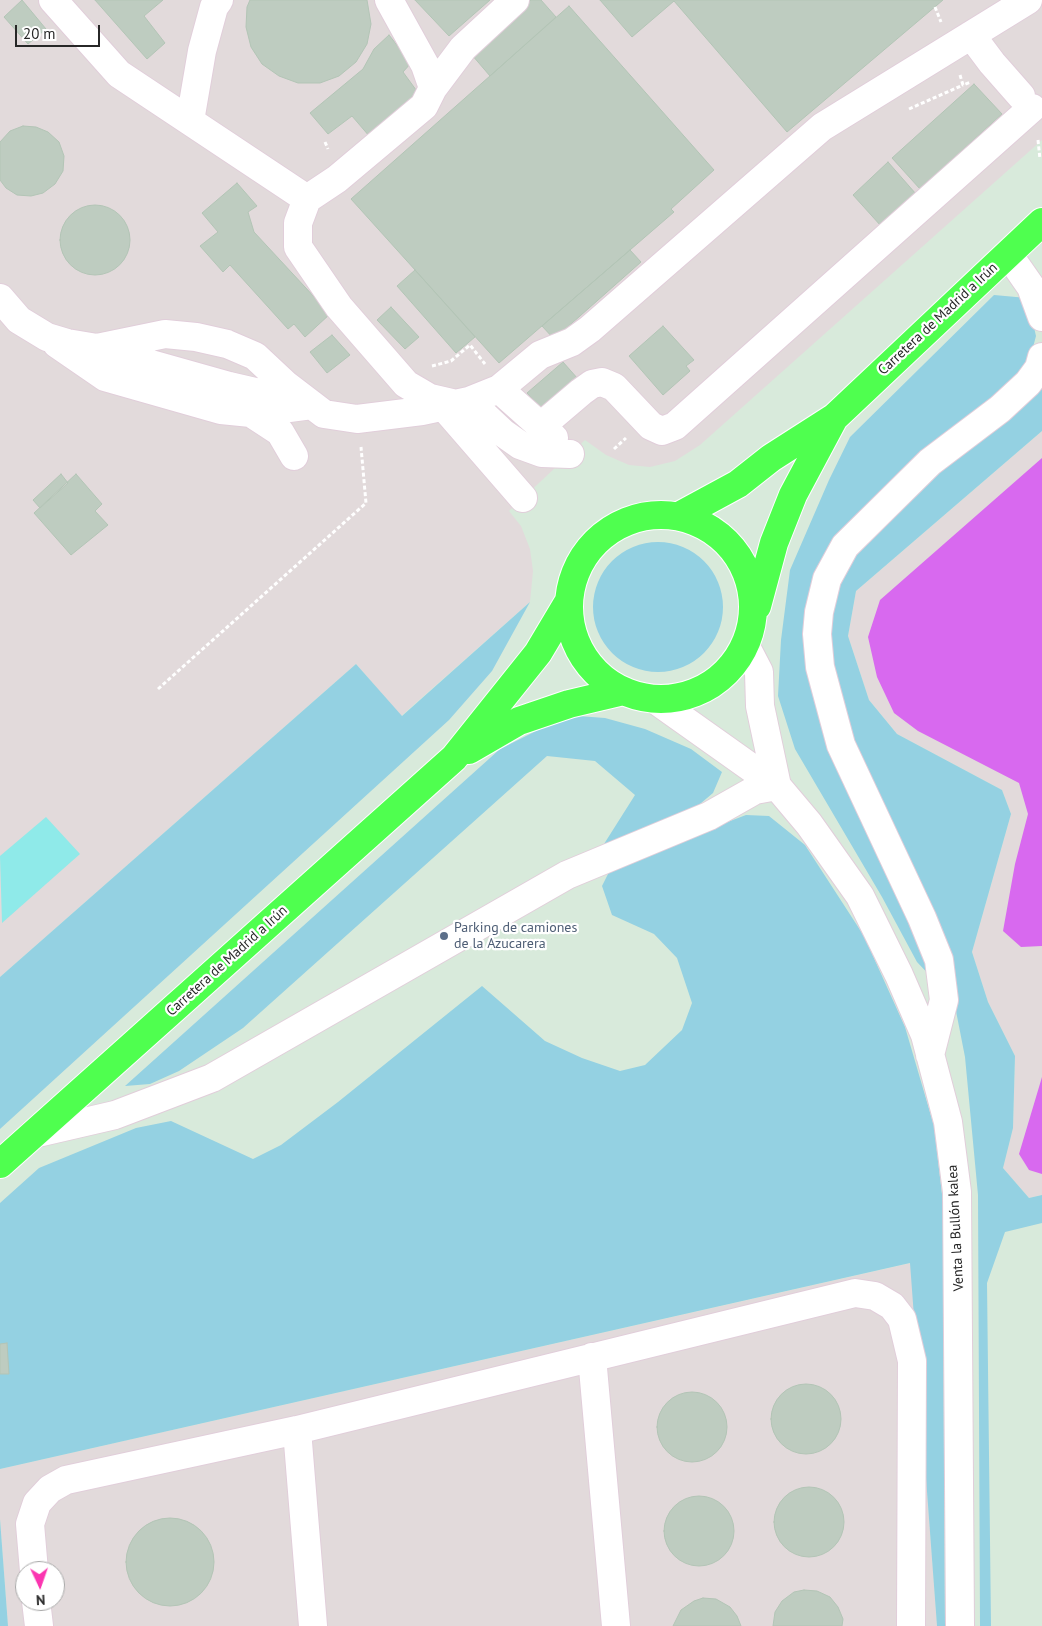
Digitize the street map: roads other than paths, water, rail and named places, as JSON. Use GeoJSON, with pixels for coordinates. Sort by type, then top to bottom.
{"type":"FeatureCollection","features":[{"type":"Feature","properties":{"kind":"highway","name":"Carretera de Madrid a Irún"},"geometry":{"type":"LineString","coordinates":[[835,417],[1042,222]]}},
{"type":"Feature","properties":{"kind":"highway"},"geometry":{"type":"LineString","coordinates":[[679,516],[738,484],[771,458],[835,417]]}},
{"type":"Feature","properties":{"kind":"highway"},"geometry":{"type":"LineString","coordinates":[[748,634],[754,606],[752,588],[738,555],[726,541],[712,530],[679,516],[644,516],[628,521],[598,539],[578,567],[572,583],[569,601],[574,637],[582,654],[608,682],[624,691],[653,698],[690,694],[708,686],[729,668],[748,634],[774,543],[793,495],[835,417]]}},
{"type":"Feature","properties":{"kind":"highway"},"geometry":{"type":"LineString","coordinates":[[454,758],[538,653],[569,601]]}},
{"type":"Feature","properties":{"kind":"highway"},"geometry":{"type":"LineString","coordinates":[[454,758],[519,722],[569,704],[624,691]]}},
{"type":"Feature","properties":{"kind":"highway","name":"Carretera de Madrid a Irún"},"geometry":{"type":"LineString","coordinates":[[0,1164],[454,758]]}},
{"type":"Feature","properties":{"kind":"street"},"geometry":{"type":"LineString","coordinates":[[53,0],[119,74],[307,199]]}},
{"type":"Feature","properties":{"kind":"street"},"geometry":{"type":"LineString","coordinates":[[190,121],[202,51],[214,7],[219,0]]}},
{"type":"Feature","properties":{"kind":"street"},"geometry":{"type":"LineString","coordinates":[[389,0],[425,65],[433,88]]}},
{"type":"Feature","properties":{"kind":"street"},"geometry":{"type":"LineString","coordinates":[[499,389],[570,454],[542,453],[520,445],[456,404],[430,398],[406,384],[339,307],[298,247],[298,223],[307,199],[338,179],[424,106],[433,88],[463,48],[515,0]]}},
{"type":"Feature","properties":{"kind":"street"},"geometry":{"type":"LineString","coordinates":[[97,348],[165,334],[196,337],[227,344],[255,356],[324,414],[357,419],[456,404],[499,389],[540,355],[572,342],[590,329],[822,127],[1028,0]]}},
{"type":"Feature","properties":{"kind":"street"},"geometry":{"type":"LineString","coordinates":[[541,426],[580,392],[592,384],[602,382],[614,387],[651,426],[662,431],[675,426],[1027,102],[992,63],[971,35]]}},
{"type":"Feature","properties":{"kind":"street"},"geometry":{"type":"LineString","coordinates":[[1008,254],[1032,287],[1042,317]]}},
{"type":"Feature","properties":{"kind":"street"},"geometry":{"type":"LineString","coordinates":[[0,298],[19,320],[47,337],[81,363],[105,377],[221,410],[251,413],[312,405]]}},
{"type":"Feature","properties":{"kind":"street"},"geometry":{"type":"LineString","coordinates":[[47,337],[97,348],[229,386],[312,405]]}},
{"type":"Feature","properties":{"kind":"street"},"geometry":{"type":"LineString","coordinates":[[930,1055],[944,1000],[939,960],[922,918],[841,744],[820,667],[817,634],[819,612],[827,578],[845,546],[930,462],[1000,410],[1028,383],[1039,368],[1042,357]]}},
{"type":"Feature","properties":{"kind":"street"},"geometry":{"type":"LineString","coordinates":[[456,404],[523,498]]}},
{"type":"Feature","properties":{"kind":"street"},"geometry":{"type":"LineString","coordinates":[[251,413],[280,432],[294,456]]}},
{"type":"Feature","properties":{"kind":"street"},"geometry":{"type":"LineString","coordinates":[[748,634],[760,672],[760,706],[777,786]]}},
{"type":"Feature","properties":{"kind":"street"},"geometry":{"type":"LineString","coordinates":[[653,698],[777,786]]}},
{"type":"Feature","properties":{"kind":"street"},"geometry":{"type":"LineString","coordinates":[[33,1134],[115,1115],[212,1078],[567,875],[709,816],[755,790],[777,786]]}},
{"type":"Feature","properties":{"kind":"street","name":"Venta la Bullón kalea"},"geometry":{"type":"LineString","coordinates":[[777,786],[809,824],[860,896],[899,975],[925,1036],[948,1122],[957,1192],[960,1626]]}},
{"type":"Feature","properties":{"kind":"street"},"geometry":{"type":"LineString","coordinates":[[33,1561],[30,1524],[37,1503],[50,1489],[66,1480],[297,1430],[856,1293],[874,1296],[892,1306],[902,1319],[912,1360],[911,1626]]}},
{"type":"Feature","properties":{"kind":"street"},"geometry":{"type":"LineString","coordinates":[[592,1357],[616,1626]]}},
{"type":"Feature","properties":{"kind":"street"},"geometry":{"type":"LineString","coordinates":[[297,1430],[313,1626]]}},
{"type":"Feature","properties":{"kind":"street"},"geometry":{"type":"LineString","coordinates":[[37,1611],[39,1626]]}},
{"type":"Feature","properties":{"kind":"place","name":"Parking de camiones de la Azucarera"},"geometry":{"type":"Point","coordinates":[444,936]}}]}
